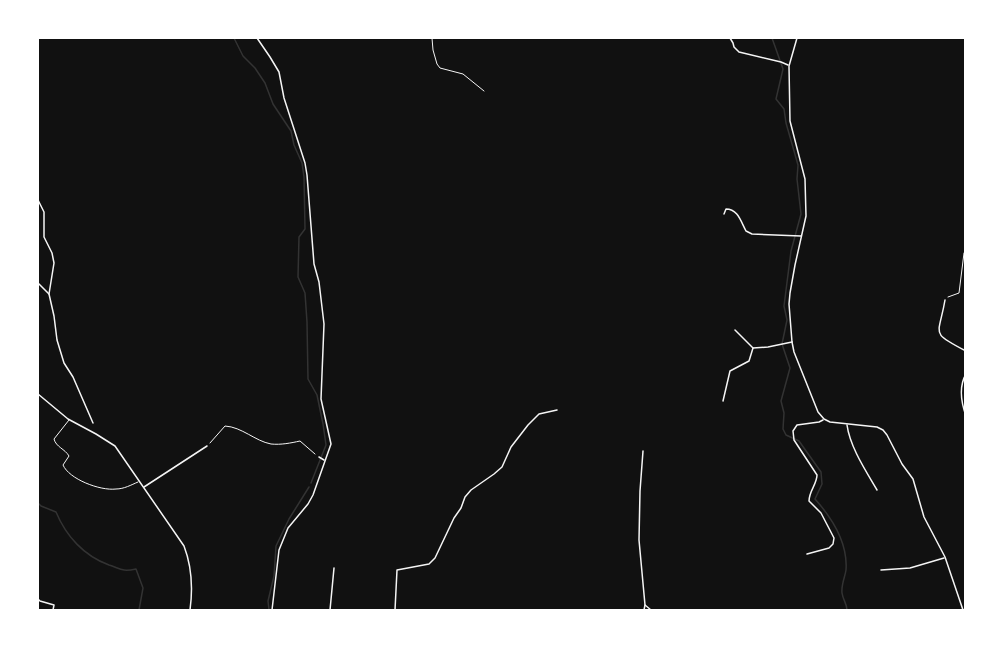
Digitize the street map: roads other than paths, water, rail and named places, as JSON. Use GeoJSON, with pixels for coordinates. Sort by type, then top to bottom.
{"type":"FeatureCollection","features":[{"type":"Feature","properties":{"kind":"street"},"geometry":{"type":"LineString","coordinates":[[257,38],[279,72],[305,163],[315,264],[324,324],[321,399],[331,444],[313,495],[288,528],[279,550],[272,610]]}},
{"type":"Feature","properties":{"kind":"street"},"geometry":{"type":"LineString","coordinates":[[730,38],[739,52],[789,66]]}},
{"type":"Feature","properties":{"kind":"street"},"geometry":{"type":"LineString","coordinates":[[797,38],[789,66],[790,121],[805,179],[806,216],[789,304],[794,352],[818,412],[824,419],[830,422],[877,427],[887,435],[902,464],[913,479],[924,517],[945,557],[964,610]]}},
{"type":"Feature","properties":{"kind":"street"},"geometry":{"type":"LineString","coordinates":[[38,200],[44,212],[44,237],[54,263],[49,294],[57,340],[64,363],[73,377],[93,423]]}},
{"type":"Feature","properties":{"kind":"street"},"geometry":{"type":"LineString","coordinates":[[724,214],[726,209],[730,209],[737,214],[746,231],[752,234],[801,236]]}},
{"type":"Feature","properties":{"kind":"street"},"geometry":{"type":"LineString","coordinates":[[38,283],[49,294]]}},
{"type":"Feature","properties":{"kind":"street"},"geometry":{"type":"LineString","coordinates":[[945,300],[938,331],[941,336],[966,351]]}},
{"type":"Feature","properties":{"kind":"street"},"geometry":{"type":"LineString","coordinates":[[735,330],[753,348],[792,342]]}},
{"type":"Feature","properties":{"kind":"street"},"geometry":{"type":"LineString","coordinates":[[723,401],[730,370],[749,361],[753,348]]}},
{"type":"Feature","properties":{"kind":"street"},"geometry":{"type":"LineString","coordinates":[[966,374],[961,387],[962,406],[966,416]]}},
{"type":"Feature","properties":{"kind":"street"},"geometry":{"type":"LineString","coordinates":[[38,394],[69,420],[115,446],[184,546],[192,580],[190,610]]}},
{"type":"Feature","properties":{"kind":"street"},"geometry":{"type":"LineString","coordinates":[[395,610],[396,570],[429,564],[435,558],[465,496],[502,467],[511,447],[539,414],[557,410]]}},
{"type":"Feature","properties":{"kind":"street"},"geometry":{"type":"LineString","coordinates":[[807,554],[829,548],[834,538],[821,513],[809,501],[817,475],[794,440],[793,431],[797,425],[819,422],[824,419]]}},
{"type":"Feature","properties":{"kind":"street"},"geometry":{"type":"LineString","coordinates":[[847,424],[861,464],[877,490]]}},
{"type":"Feature","properties":{"kind":"street"},"geometry":{"type":"LineString","coordinates":[[143,488],[207,446]]}},
{"type":"Feature","properties":{"kind":"street"},"geometry":{"type":"LineString","coordinates":[[643,451],[639,540],[644,610]]}},
{"type":"Feature","properties":{"kind":"street"},"geometry":{"type":"LineString","coordinates":[[319,457],[324,460]]}},
{"type":"Feature","properties":{"kind":"street"},"geometry":{"type":"LineString","coordinates":[[881,570],[910,568],[945,557]]}},
{"type":"Feature","properties":{"kind":"street"},"geometry":{"type":"LineString","coordinates":[[330,610],[334,568]]}},
{"type":"Feature","properties":{"kind":"street"},"geometry":{"type":"LineString","coordinates":[[964,610],[966,574]]}},
{"type":"Feature","properties":{"kind":"street"},"geometry":{"type":"LineString","coordinates":[[38,598],[40,601],[54,605],[53,610]]}},
{"type":"Feature","properties":{"kind":"street"},"geometry":{"type":"LineString","coordinates":[[645,605],[651,610]]}},
{"type":"Feature","properties":{"kind":"lane"},"geometry":{"type":"LineString","coordinates":[[69,420],[54,439],[58,446],[68,453],[69,456],[63,465],[70,475],[102,489],[125,488],[138,482]]}},
{"type":"Feature","properties":{"kind":"waterway"},"geometry":{"type":"LineString","coordinates":[[234,38],[243,56],[265,83],[273,104],[291,131],[302,163],[305,229],[299,237],[298,277],[305,293],[308,379],[317,395],[326,445],[311,483]]}},
{"type":"Feature","properties":{"kind":"waterway"},"geometry":{"type":"LineString","coordinates":[[772,38],[783,69],[776,99],[784,109],[798,165],[797,179],[801,214],[791,251],[784,306],[787,320],[782,344],[790,368],[781,401],[784,413],[783,429],[786,435],[799,441],[821,472],[822,484],[815,499],[833,523],[842,541],[846,560],[842,590],[847,610]]}},
{"type":"Feature","properties":{"kind":"waterway"},"geometry":{"type":"LineString","coordinates":[[269,610],[268,601],[274,576],[276,546],[289,519],[309,487]]}},
{"type":"Feature","properties":{"kind":"waterway"},"geometry":{"type":"LineString","coordinates":[[38,503],[56,512],[65,529],[84,551],[122,570],[136,569],[143,588],[139,610]]}}]}
